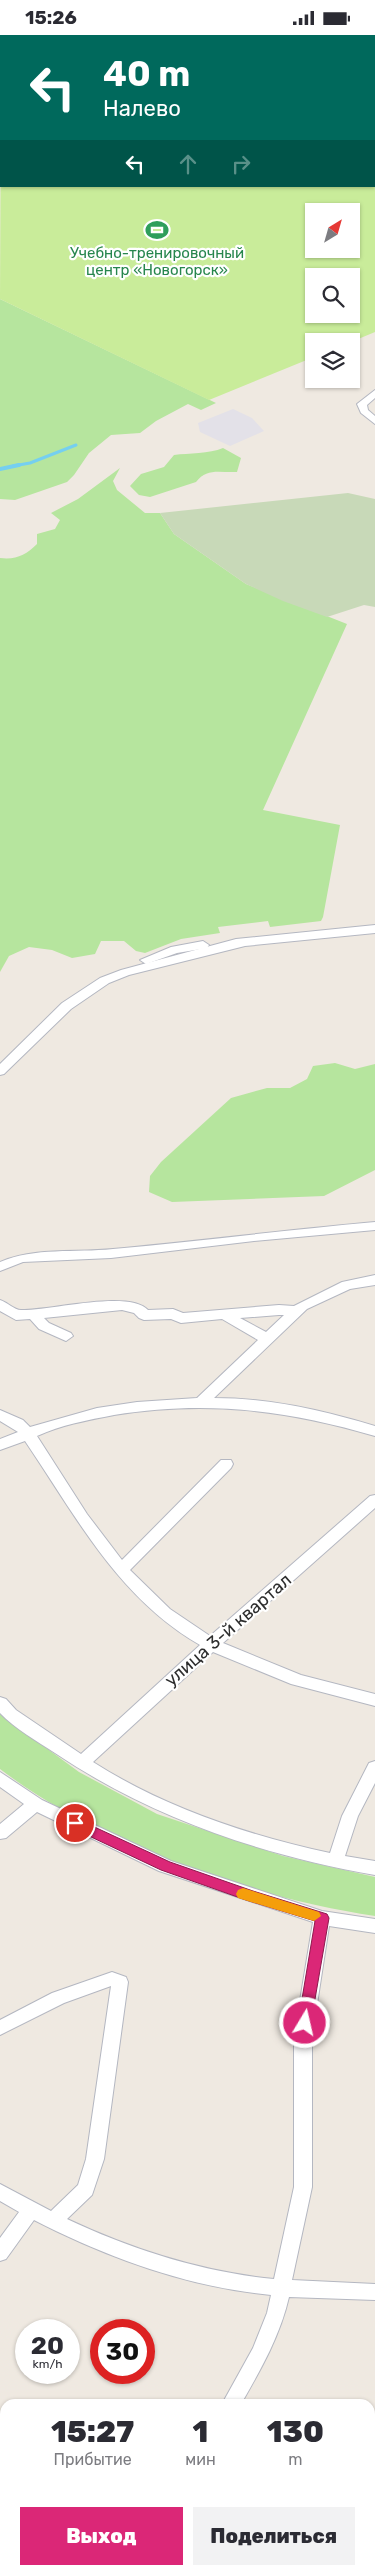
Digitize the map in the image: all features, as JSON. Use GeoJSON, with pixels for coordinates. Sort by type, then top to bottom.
{"type":"FeatureCollection","features":[{"type":"Feature","properties":{"kind":"street"},"geometry":{"type":"LineString","coordinates":[[375,393],[362,404],[364,411],[375,421]]}},
{"type":"Feature","properties":{"kind":"street"},"geometry":{"type":"LineString","coordinates":[[0,1071],[89,987],[135,969],[148,968],[245,942],[375,929]]}},
{"type":"Feature","properties":{"kind":"street"},"geometry":{"type":"LineString","coordinates":[[0,1267],[21,1258],[111,1254],[254,1237],[375,1226]]}},
{"type":"Feature","properties":{"kind":"street"},"geometry":{"type":"LineString","coordinates":[[201,1402],[302,1306],[348,1285],[375,1280]]}},
{"type":"Feature","properties":{"kind":"street"},"geometry":{"type":"LineString","coordinates":[[0,1305],[16,1315],[122,1305],[139,1309],[144,1315],[173,1314],[181,1318],[279,1310],[296,1311]]}},
{"type":"Feature","properties":{"kind":"street"},"geometry":{"type":"LineString","coordinates":[[33,1314],[44,1326],[66,1336]]}},
{"type":"Feature","properties":{"kind":"street"},"geometry":{"type":"LineString","coordinates":[[225,1315],[267,1339]]}},
{"type":"Feature","properties":{"kind":"street"},"geometry":{"type":"LineString","coordinates":[[0,1445],[56,1423],[114,1411],[201,1402],[253,1404],[316,1413],[375,1431]]}},
{"type":"Feature","properties":{"kind":"street"},"geometry":{"type":"LineString","coordinates":[[0,1415],[18,1424],[28,1434],[82,1518],[122,1569],[144,1595],[174,1620],[256,1665],[350,1696],[375,1700]]}},
{"type":"Feature","properties":{"kind":"street"},"geometry":{"type":"LineString","coordinates":[[122,1569],[226,1464]]}},
{"type":"Feature","properties":{"kind":"street","name":"улица 3-й квартал"},"geometry":{"type":"LineString","coordinates":[[83,1761],[375,1500]]}},
{"type":"Feature","properties":{"kind":"street"},"geometry":{"type":"LineString","coordinates":[[0,1703],[10,1713],[129,1790],[183,1815],[336,1862],[375,1868]]}},
{"type":"Feature","properties":{"kind":"street"},"geometry":{"type":"LineString","coordinates":[[336,1862],[350,1816],[375,1767]]}},
{"type":"Feature","properties":{"kind":"street"},"geometry":{"type":"LineString","coordinates":[[0,1778],[36,1804],[165,1866],[322,1918],[375,1926]]}},
{"type":"Feature","properties":{"kind":"street"},"geometry":{"type":"LineString","coordinates":[[0,1833],[36,1804]]}},
{"type":"Feature","properties":{"kind":"street"},"geometry":{"type":"LineString","coordinates":[[234,2399],[262,2352],[276,2313],[303,2187],[301,2110],[303,2037],[322,1918]]}},
{"type":"Feature","properties":{"kind":"street"},"geometry":{"type":"LineString","coordinates":[[0,2028],[58,1998],[112,1979],[120,1982],[94,2165],[86,2189],[54,2221]]}},
{"type":"Feature","properties":{"kind":"street"},"geometry":{"type":"LineString","coordinates":[[0,2192],[31,2210],[114,2249],[223,2281],[375,2292]]}},
{"type":"Feature","properties":{"kind":"street"},"geometry":{"type":"LineString","coordinates":[[0,2253],[31,2210]]}},
{"type":"Feature","properties":{"kind":"shaded area"},"geometry":{"type":"Polygon","coordinates":[[[233,409],[252,418],[264,431],[230,446],[200,432],[198,423],[233,409]]]}},
{"type":"Feature","properties":{"kind":"green space","name":"Учебно-тренировочный центр «Новогорск»"},"geometry":{"type":"Polygon","coordinates":[[[1,187],[375,187],[375,332],[360,338],[360,333],[305,333],[305,361],[209,400],[0,299],[1,187]]]}},
{"type":"Feature","properties":{"kind":"green space"},"geometry":{"type":"Polygon","coordinates":[[[0,299],[216,403],[201,410],[188,404],[156,421],[140,433],[111,435],[89,453],[67,482],[15,500],[0,499],[0,299]]]}},
{"type":"Feature","properties":{"kind":"green space"},"geometry":{"type":"Polygon","coordinates":[[[223,448],[241,458],[237,472],[205,474],[196,482],[150,497],[139,495],[130,486],[141,474],[164,467],[174,455],[223,448]]]}},
{"type":"Feature","properties":{"kind":"green space"},"geometry":{"type":"Polygon","coordinates":[[[120,468],[113,481],[117,490],[145,513],[160,513],[174,534],[246,584],[347,624],[263,810],[340,825],[323,917],[321,921],[270,927],[268,921],[218,927],[220,933],[181,939],[145,953],[136,951],[124,941],[101,941],[95,954],[72,958],[52,950],[29,947],[9,956],[0,972],[0,558],[16,557],[29,551],[37,544],[37,534],[55,529],[60,520],[51,513],[78,499],[120,468]]]}},
{"type":"Feature","properties":{"kind":"green space"},"geometry":{"type":"Polygon","coordinates":[[[348,493],[375,499],[375,607],[364,605],[327,617],[283,601],[246,584],[174,534],[160,513],[348,493]]]}},
{"type":"Feature","properties":{"kind":"green space"},"geometry":{"type":"Polygon","coordinates":[[[335,1063],[355,1069],[375,1064],[375,1170],[324,1196],[172,1202],[149,1192],[150,1176],[161,1162],[231,1098],[267,1088],[290,1088],[307,1079],[313,1066],[335,1063]]]}},
{"type":"Feature","properties":{"kind":"green space"},"geometry":{"type":"Polygon","coordinates":[[[0,1714],[79,1772],[157,1814],[283,1856],[375,1877],[375,1916],[328,1908],[229,1882],[130,1844],[83,1821],[40,1796],[0,1769],[0,1714]]]}},
{"type":"Feature","properties":{"kind":"waterway"},"geometry":{"type":"LineString","coordinates":[[13,466],[30,463],[76,445]]}},
{"type":"Feature","properties":{"kind":"waterway"},"geometry":{"type":"LineString","coordinates":[[0,469],[19,465]]}},
{"type":"Feature","properties":{"kind":"slow traffic"},"geometry":{"type":"LineString","coordinates":[[243,1894],[314,1916]]}},
{"type":"Feature","properties":{"kind":"place","name":"Учебно-тренировочный центр «Новогорск»"},"geometry":{"type":"Point","coordinates":[157,230]}},
{"type":"Feature","properties":{"kind":"route"},"geometry":{"type":"LineString","coordinates":[[75,1823],[165,1866],[322,1918],[305,2023]]}}]}
